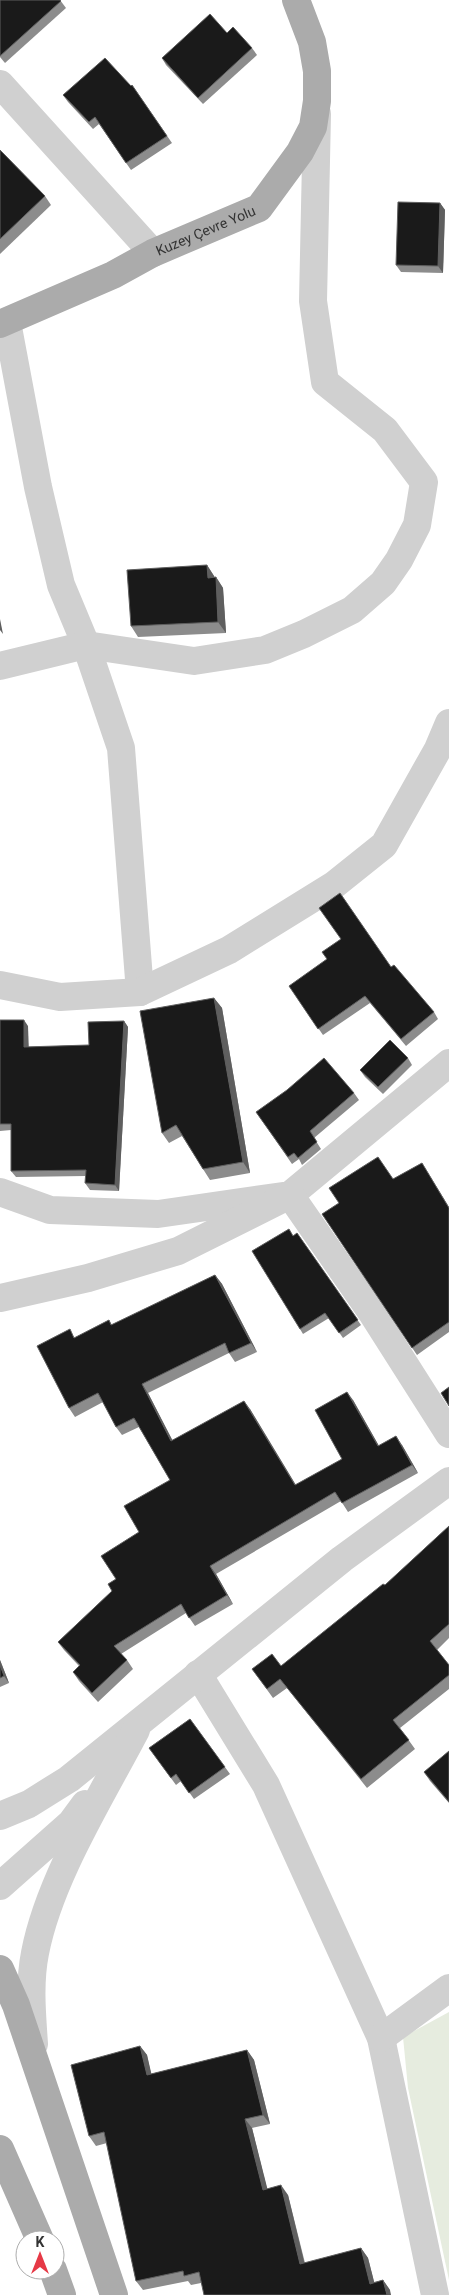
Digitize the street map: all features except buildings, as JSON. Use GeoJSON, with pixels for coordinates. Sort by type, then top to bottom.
{"type":"FeatureCollection","features":[{"type":"Feature","properties":{"kind":"main road","name":"Kuzey Çevre Yolu"},"geometry":{"type":"LineString","coordinates":[[4,323],[113,275],[153,253],[259,208],[300,152],[313,127],[317,101],[317,71],[312,42],[296,0]]}},
{"type":"Feature","properties":{"kind":"main road"},"geometry":{"type":"LineString","coordinates":[[0,1969],[16,2005],[114,2295]]}},
{"type":"Feature","properties":{"kind":"main road"},"geometry":{"type":"LineString","coordinates":[[0,2149],[36,2230]]}},
{"type":"Feature","properties":{"kind":"main road"},"geometry":{"type":"LineString","coordinates":[[57,2280],[62,2295]]}},
{"type":"Feature","properties":{"kind":"street"},"geometry":{"type":"LineString","coordinates":[[0,84],[153,253]]}},
{"type":"Feature","properties":{"kind":"street"},"geometry":{"type":"LineString","coordinates":[[0,666],[86,645],[194,661],[265,650],[304,634],[352,610],[383,583],[399,560],[417,525],[424,482],[385,430],[325,382],[313,301],[317,101]]}},
{"type":"Feature","properties":{"kind":"street"},"geometry":{"type":"LineString","coordinates":[[4,323],[38,487],[61,585],[86,645],[121,748],[140,992]]}},
{"type":"Feature","properties":{"kind":"street"},"geometry":{"type":"LineString","coordinates":[[0,985],[60,997],[140,992],[229,950],[334,885],[384,845],[443,756],[449,723]]}},
{"type":"Feature","properties":{"kind":"street"},"geometry":{"type":"LineString","coordinates":[[0,1298],[88,1278],[178,1251],[290,1196],[449,1063]]}},
{"type":"Feature","properties":{"kind":"street"},"geometry":{"type":"LineString","coordinates":[[0,1192],[50,1210],[158,1214],[290,1196]]}},
{"type":"Feature","properties":{"kind":"street"},"geometry":{"type":"LineString","coordinates":[[290,1196],[372,1314],[449,1434]]}},
{"type":"Feature","properties":{"kind":"street"},"geometry":{"type":"LineString","coordinates":[[0,1816],[29,1804],[69,1779],[342,1559],[449,1481]]}},
{"type":"Feature","properties":{"kind":"street"},"geometry":{"type":"LineString","coordinates":[[198,1674],[266,1785],[382,2038],[435,2295]]}},
{"type":"Feature","properties":{"kind":"street"},"geometry":{"type":"LineString","coordinates":[[0,1886],[71,1823],[105,1779],[139,1724]]}},
{"type":"Feature","properties":{"kind":"street"},"geometry":{"type":"LineString","coordinates":[[35,2061],[31,1987],[35,1952],[47,1911],[68,1861],[139,1724]]}},
{"type":"Feature","properties":{"kind":"street"},"geometry":{"type":"LineString","coordinates":[[382,2038],[449,1988]]}},
{"type":"Feature","properties":{"kind":"shaded area"},"geometry":{"type":"Polygon","coordinates":[[[449,2012],[449,2280],[408,2088],[403,2037],[449,2012]]]}}]}
